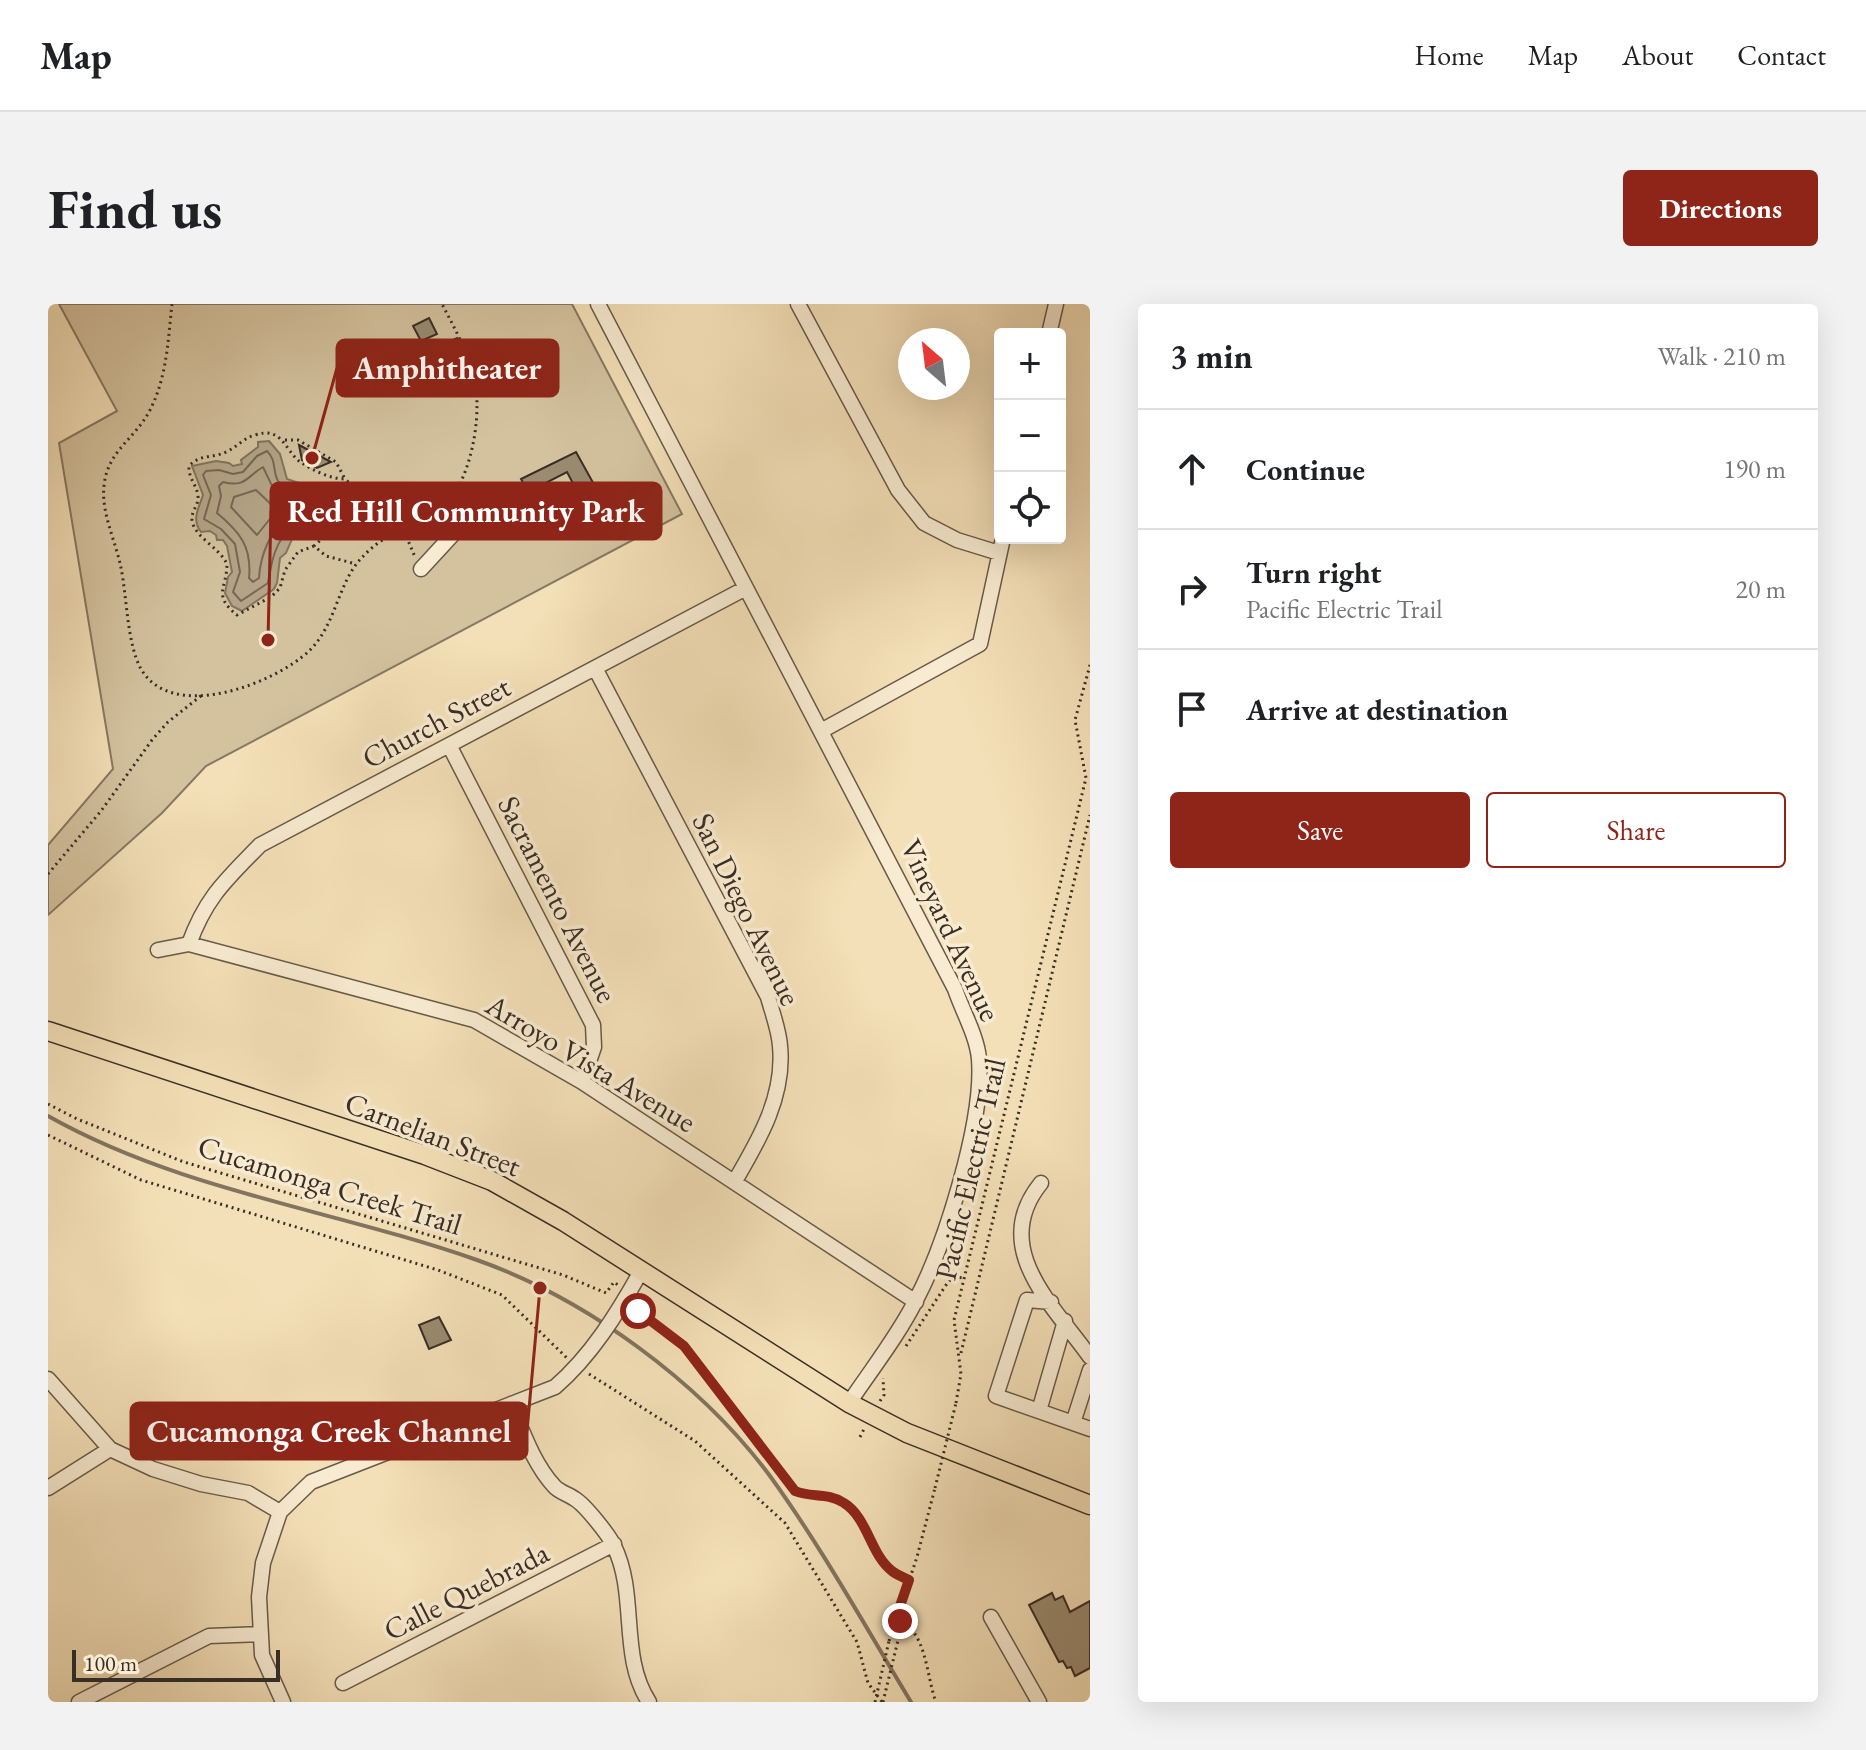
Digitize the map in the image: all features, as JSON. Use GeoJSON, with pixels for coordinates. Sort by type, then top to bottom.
{"type":"FeatureCollection","features":[{"type":"Feature","properties":{"kind":"main road","name":"Carnelian Street"},"geometry":{"type":"LineString","coordinates":[[48,1031],[425,1155],[492,1181],[563,1221],[640,1273],[849,1403]]}},
{"type":"Feature","properties":{"kind":"main road"},"geometry":{"type":"LineString","coordinates":[[849,1403],[907,1433],[1090,1505]]}},
{"type":"Feature","properties":{"kind":"street","name":"Vineyard Avenue"},"geometry":{"type":"LineString","coordinates":[[598,304],[955,989],[979,1056],[973,1130],[943,1238],[916,1302],[849,1403]]}},
{"type":"Feature","properties":{"kind":"street"},"geometry":{"type":"LineString","coordinates":[[798,304],[898,490],[924,523],[957,540],[1001,546],[980,644],[821,731]]}},
{"type":"Feature","properties":{"kind":"street"},"geometry":{"type":"LineString","coordinates":[[1050,328],[1052,305]]}},
{"type":"Feature","properties":{"kind":"street"},"geometry":{"type":"LineString","coordinates":[[421,569],[456,531]]}},
{"type":"Feature","properties":{"kind":"street","name":"Church Street"},"geometry":{"type":"LineString","coordinates":[[189,944],[199,914],[220,886],[260,845],[746,588]]}},
{"type":"Feature","properties":{"kind":"street","name":"San Diego Avenue"},"geometry":{"type":"LineString","coordinates":[[595,668],[768,997],[780,1046],[776,1094],[762,1137],[735,1181]]}},
{"type":"Feature","properties":{"kind":"street","name":"Sacramento Avenue"},"geometry":{"type":"LineString","coordinates":[[449,745],[593,1025],[594,1047],[582,1082]]}},
{"type":"Feature","properties":{"kind":"street","name":"Arroyo Vista Avenue"},"geometry":{"type":"LineString","coordinates":[[158,950],[189,944],[474,1020],[582,1082],[916,1302]]}},
{"type":"Feature","properties":{"kind":"street"},"geometry":{"type":"LineString","coordinates":[[1041,1183],[1028,1199],[1019,1228],[1024,1258],[1090,1357]]}},
{"type":"Feature","properties":{"kind":"street"},"geometry":{"type":"LineString","coordinates":[[283,1702],[262,1655],[259,1597],[263,1563],[280,1512],[311,1482],[555,1387],[579,1367],[640,1273]]}},
{"type":"Feature","properties":{"kind":"street"},"geometry":{"type":"LineString","coordinates":[[1051,1302],[1027,1300],[996,1396],[1090,1429]]}},
{"type":"Feature","properties":{"kind":"street"},"geometry":{"type":"LineString","coordinates":[[1039,1411],[1065,1321]]}},
{"type":"Feature","properties":{"kind":"street"},"geometry":{"type":"LineString","coordinates":[[1073,1423],[1090,1370]]}},
{"type":"Feature","properties":{"kind":"street"},"geometry":{"type":"LineString","coordinates":[[48,1379],[110,1449],[153,1469],[201,1484],[248,1493],[280,1512]]}},
{"type":"Feature","properties":{"kind":"street"},"geometry":{"type":"LineString","coordinates":[[511,1404],[537,1465],[556,1489],[577,1500],[614,1544],[626,1592],[638,1686],[649,1702]]}},
{"type":"Feature","properties":{"kind":"street"},"geometry":{"type":"LineString","coordinates":[[48,1488],[110,1449]]}},
{"type":"Feature","properties":{"kind":"street","name":"Calle Quebrada"},"geometry":{"type":"LineString","coordinates":[[343,1683],[614,1544]]}},
{"type":"Feature","properties":{"kind":"street"},"geometry":{"type":"LineString","coordinates":[[991,1617],[1039,1702]]}},
{"type":"Feature","properties":{"kind":"street"},"geometry":{"type":"LineString","coordinates":[[79,1702],[209,1636],[261,1634]]}},
{"type":"Feature","properties":{"kind":"path"},"geometry":{"type":"LineString","coordinates":[[172,304],[164,376],[148,414],[112,456],[106,472],[105,505],[119,557],[140,667],[149,681],[163,691],[202,695],[261,682],[308,652],[322,637],[356,564],[380,542],[426,524],[450,498],[472,450],[476,425],[475,382],[469,361],[442,304]]}},
{"type":"Feature","properties":{"kind":"path"},"geometry":{"type":"LineString","coordinates":[[469,361],[490,354]]}},
{"type":"Feature","properties":{"kind":"path"},"geometry":{"type":"LineString","coordinates":[[265,433],[284,440],[298,440],[336,462],[345,479],[355,488],[349,516],[340,527],[322,536],[314,546],[298,552],[285,570],[280,588],[271,597],[237,615],[221,592],[227,564],[219,550],[199,535],[192,522],[198,496],[188,472],[191,462],[205,455],[220,455],[254,435],[265,433]]}},
{"type":"Feature","properties":{"kind":"path"},"geometry":{"type":"LineString","coordinates":[[284,440],[297,459],[334,479],[345,479]]}},
{"type":"Feature","properties":{"kind":"path"},"geometry":{"type":"LineString","coordinates":[[404,531],[421,569]]}},
{"type":"Feature","properties":{"kind":"path"},"geometry":{"type":"LineString","coordinates":[[314,546],[326,556],[356,564]]}},
{"type":"Feature","properties":{"kind":"path","name":"Pacific Electric Trail"},"geometry":{"type":"LineString","coordinates":[[875,1702],[889,1641],[923,1535],[956,1403],[961,1374],[954,1320],[1086,778],[1075,720],[1090,665]]}},
{"type":"Feature","properties":{"kind":"path"},"geometry":{"type":"LineString","coordinates":[[48,874],[101,811],[152,740],[168,722],[202,695]]}},
{"type":"Feature","properties":{"kind":"path","name":"Pacific Electric Trail"},"geometry":{"type":"LineString","coordinates":[[960,1356],[1090,815]]}},
{"type":"Feature","properties":{"kind":"path","name":"Cucamonga Creek Trail"},"geometry":{"type":"LineString","coordinates":[[48,1104],[77,1119],[184,1162],[563,1275],[606,1293]]}},
{"type":"Feature","properties":{"kind":"path"},"geometry":{"type":"LineString","coordinates":[[48,1135],[141,1180],[438,1270],[502,1295],[555,1349],[695,1441],[785,1523],[857,1642],[868,1683],[882,1702]]}},
{"type":"Feature","properties":{"kind":"path"},"geometry":{"type":"LineString","coordinates":[[899,1356],[948,1282],[954,1277],[965,1278]]}},
{"type":"Feature","properties":{"kind":"path"},"geometry":{"type":"LineString","coordinates":[[644,1303],[638,1311],[684,1346],[795,1491],[834,1497],[847,1504],[885,1564],[894,1573],[909,1580]]}},
{"type":"Feature","properties":{"kind":"path"},"geometry":{"type":"LineString","coordinates":[[884,1395],[882,1380],[891,1368]]}},
{"type":"Feature","properties":{"kind":"path"},"geometry":{"type":"LineString","coordinates":[[897,1621],[907,1625],[918,1639],[936,1702]]}},
{"type":"Feature","properties":{"kind":"path","name":"Pacific Electric Trail"},"geometry":{"type":"LineString","coordinates":[[882,1702],[900,1632],[897,1621]]}},
{"type":"Feature","properties":{"kind":"shaded area"},"geometry":{"type":"Polygon","coordinates":[[[59,304],[572,304],[682,514],[206,766],[162,813],[48,915],[48,845],[113,769],[59,443],[117,411],[59,304]]]}},
{"type":"Feature","properties":{"kind":"water"},"geometry":{"type":"Polygon","coordinates":[[[269,441],[280,454],[287,479],[323,491],[343,485],[349,487],[352,495],[344,520],[325,530],[299,533],[292,539],[286,553],[280,558],[274,589],[242,611],[232,606],[225,593],[232,572],[227,546],[210,531],[201,532],[198,527],[197,514],[203,495],[192,466],[216,461],[233,466],[242,464],[241,460],[258,447],[258,442],[269,441]]]}},
{"type":"Feature","properties":{"kind":"building"},"geometry":{"type":"Polygon","coordinates":[[[429,318],[437,334],[421,341],[413,326],[429,318]]]}},
{"type":"Feature","properties":{"kind":"building"},"geometry":{"type":"Polygon","coordinates":[[[457,338],[465,354],[450,361],[442,345],[457,338]]]}},
{"type":"Feature","properties":{"kind":"building"},"geometry":{"type":"Polygon","coordinates":[[[299,445],[331,462],[317,468],[302,460],[299,445]]]}},
{"type":"Feature","properties":{"kind":"building"},"geometry":{"type":"Polygon","coordinates":[[[576,452],[601,497],[585,506],[567,472],[528,492],[521,479],[576,452]]]}},
{"type":"Feature","properties":{"kind":"building"},"geometry":{"type":"Polygon","coordinates":[[[439,1317],[451,1340],[429,1349],[419,1325],[439,1317]]]}},
{"type":"Feature","properties":{"kind":"building"},"geometry":{"type":"Polygon","coordinates":[[[1052,1593],[1055,1600],[1063,1596],[1070,1612],[1090,1601],[1090,1668],[1075,1676],[1071,1667],[1067,1668],[1063,1661],[1059,1662],[1029,1605],[1052,1593]]]}},
{"type":"Feature","properties":{"kind":"waterway"},"geometry":{"type":"LineString","coordinates":[[48,1116],[99,1142],[151,1163],[477,1260],[559,1297],[600,1321],[639,1348],[711,1408],[770,1476],[808,1531],[911,1702]]}},
{"type":"Feature","properties":{"kind":"place","name":"Amphitheater"},"geometry":{"type":"Point","coordinates":[312,458]}},
{"type":"Feature","properties":{"kind":"place","name":"Red Hill Community Park"},"geometry":{"type":"Point","coordinates":[268,640]}},
{"type":"Feature","properties":{"kind":"place","name":"Cucamonga Creek Channel"},"geometry":{"type":"Point","coordinates":[540,1288]}},
{"type":"Feature","properties":{"kind":"route"},"geometry":{"type":"LineString","coordinates":[[638,1311],[684,1346],[795,1491],[834,1497],[852,1509],[885,1564],[894,1573],[909,1580],[899,1609],[900,1621]]}}]}
